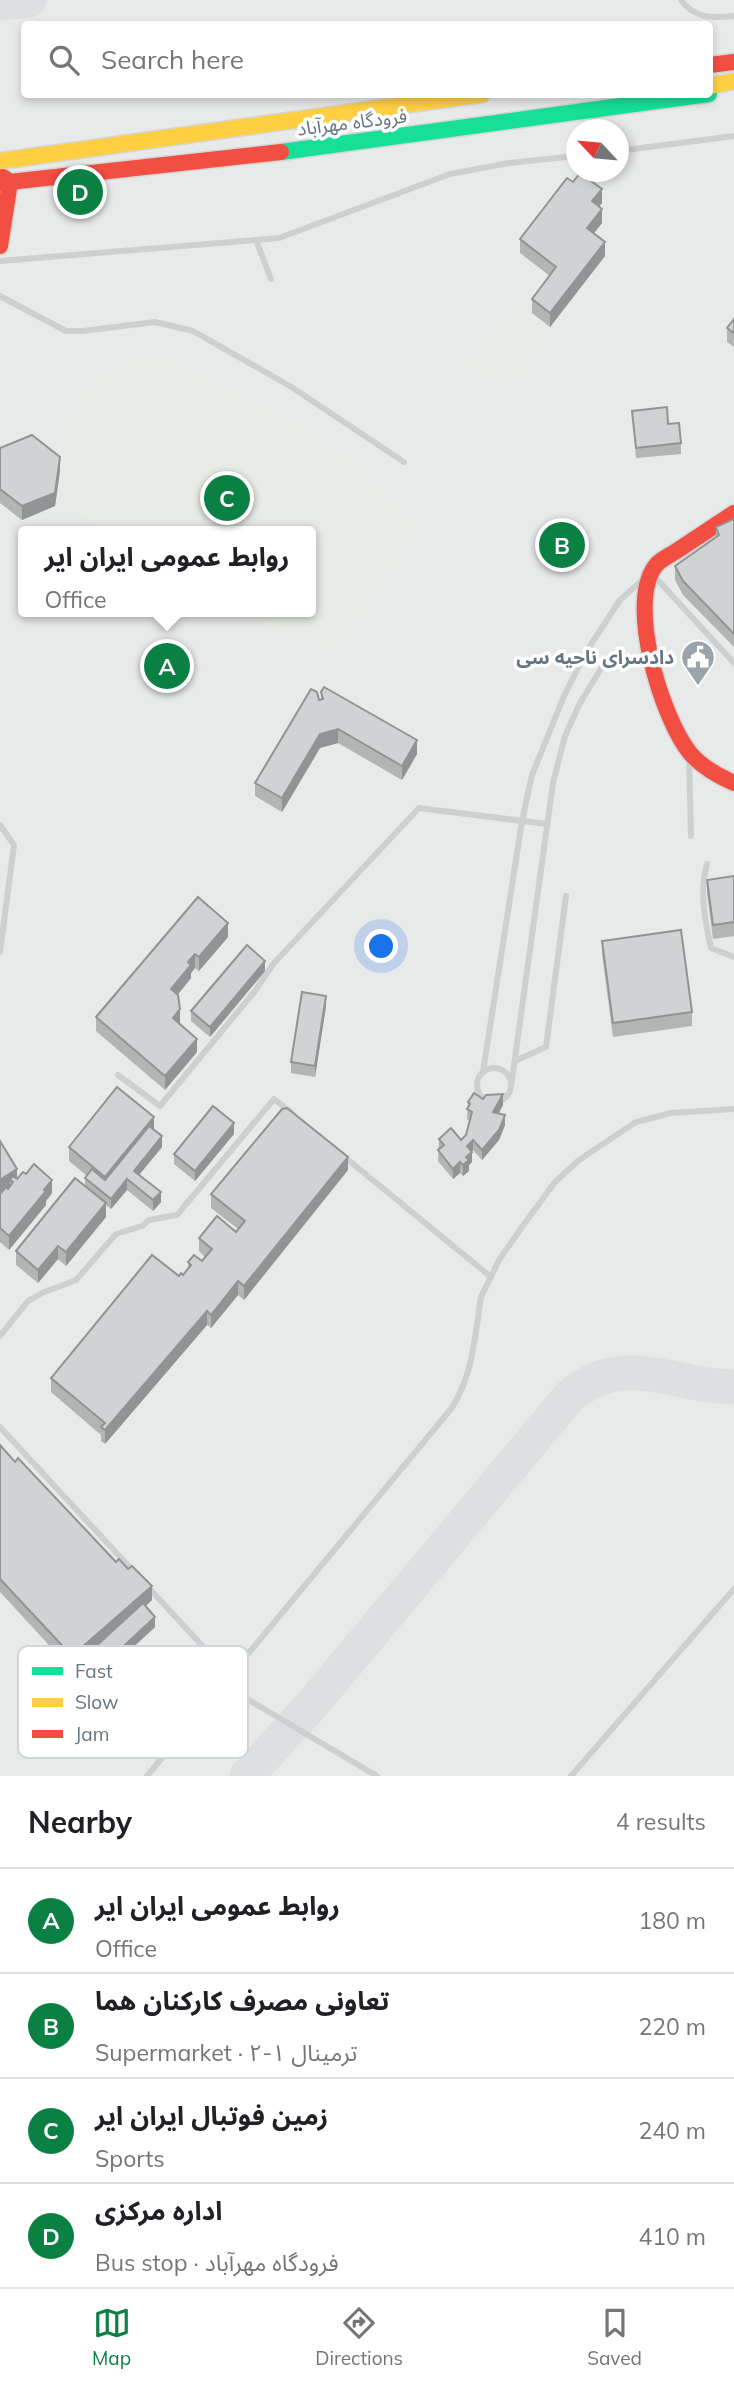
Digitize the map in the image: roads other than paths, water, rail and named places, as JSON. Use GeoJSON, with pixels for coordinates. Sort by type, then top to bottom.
{"type":"FeatureCollection","features":[{"type":"Feature","properties":{"kind":"main road"},"geometry":{"type":"LineString","coordinates":[[713,65],[734,62]]}},
{"type":"Feature","properties":{"kind":"main road"},"geometry":{"type":"LineString","coordinates":[[713,85],[734,81]]}},
{"type":"Feature","properties":{"kind":"main road","name":"فرودگاه مهرآباد"},"geometry":{"type":"LineString","coordinates":[[713,94],[734,92]]}},
{"type":"Feature","properties":{"kind":"main road","name":"فرودگاه مهرآباد"},"geometry":{"type":"LineString","coordinates":[[0,161],[453,98]]}},
{"type":"Feature","properties":{"kind":"main road"},"geometry":{"type":"LineString","coordinates":[[636,104],[659,98]]}},
{"type":"Feature","properties":{"kind":"main road","name":"فرودگاه مهرآباد"},"geometry":{"type":"LineString","coordinates":[[3,180],[276,153],[680,98]]}},
{"type":"Feature","properties":{"kind":"main road"},"geometry":{"type":"LineString","coordinates":[[432,101],[437,132]]}},
{"type":"Feature","properties":{"kind":"main road"},"geometry":{"type":"LineString","coordinates":[[0,246],[3,180]]}},
{"type":"Feature","properties":{"kind":"main road"},"geometry":{"type":"LineString","coordinates":[[733,784],[688,751],[671,723],[651,662],[645,615],[651,573],[657,564],[734,513]]}},
{"type":"Feature","properties":{"kind":"lane"},"geometry":{"type":"LineString","coordinates":[[681,0],[688,9],[701,16],[734,16]]}},
{"type":"Feature","properties":{"kind":"lane"},"geometry":{"type":"LineString","coordinates":[[629,150],[734,136]]}},
{"type":"Feature","properties":{"kind":"lane"},"geometry":{"type":"LineString","coordinates":[[0,261],[279,238],[450,174],[509,163],[566,157]]}},
{"type":"Feature","properties":{"kind":"lane"},"geometry":{"type":"LineString","coordinates":[[256,240],[271,279]]}},
{"type":"Feature","properties":{"kind":"lane"},"geometry":{"type":"LineString","coordinates":[[0,296],[66,331],[155,322],[193,331],[290,386],[404,462]]}},
{"type":"Feature","properties":{"kind":"lane"},"geometry":{"type":"LineString","coordinates":[[651,662],[618,655],[607,659],[580,703],[565,737],[553,783],[511,1087],[509,1094],[499,1102],[485,1100],[477,1090],[477,1083],[484,1072],[522,821],[532,775],[549,730],[586,652],[620,600],[651,573],[734,663]]}},
{"type":"Feature","properties":{"kind":"lane"},"geometry":{"type":"LineString","coordinates":[[688,751],[691,836]]}},
{"type":"Feature","properties":{"kind":"lane"},"geometry":{"type":"LineString","coordinates":[[118,1075],[160,1106],[255,991],[274,963],[419,808],[547,824]]}},
{"type":"Feature","properties":{"kind":"lane"},"geometry":{"type":"LineString","coordinates":[[0,825],[14,845],[0,952]]}},
{"type":"Feature","properties":{"kind":"lane"},"geometry":{"type":"LineString","coordinates":[[707,864],[703,877],[706,923],[711,948],[734,957]]}},
{"type":"Feature","properties":{"kind":"lane"},"geometry":{"type":"LineString","coordinates":[[515,1061],[547,1047],[566,896]]}},
{"type":"Feature","properties":{"kind":"lane"},"geometry":{"type":"LineString","coordinates":[[484,1072],[496,1068],[502,1070],[511,1087]]}},
{"type":"Feature","properties":{"kind":"lane"},"geometry":{"type":"LineString","coordinates":[[0,1336],[28,1301],[41,1293],[76,1280],[116,1234],[142,1226],[149,1220],[177,1215],[274,1099],[295,1116]]}},
{"type":"Feature","properties":{"kind":"lane"},"geometry":{"type":"LineString","coordinates":[[248,1655],[462,1393],[468,1377],[481,1297],[507,1249],[555,1182],[579,1160],[636,1122],[671,1113],[734,1109]]}},
{"type":"Feature","properties":{"kind":"lane"},"geometry":{"type":"LineString","coordinates":[[336,1150],[491,1277]]}},
{"type":"Feature","properties":{"kind":"lane"},"geometry":{"type":"LineString","coordinates":[[0,1427],[203,1646]]}},
{"type":"Feature","properties":{"kind":"lane"},"geometry":{"type":"LineString","coordinates":[[571,1776],[734,1590]]}},
{"type":"Feature","properties":{"kind":"lane"},"geometry":{"type":"LineString","coordinates":[[248,1700],[377,1776]]}},
{"type":"Feature","properties":{"kind":"lane"},"geometry":{"type":"LineString","coordinates":[[147,1776],[162,1758]]}},
{"type":"Feature","properties":{"kind":"place","name":"اداره مرکزی"},"geometry":{"type":"Point","coordinates":[80,192]}},
{"type":"Feature","properties":{"kind":"place","name":"زمین فوتبال ایران ایر"},"geometry":{"type":"Point","coordinates":[227,498]}},
{"type":"Feature","properties":{"kind":"place","name":"تعاونی مصرف کارکنان هما"},"geometry":{"type":"Point","coordinates":[562,545]}},
{"type":"Feature","properties":{"kind":"place","name":"روابط عمومی ایران ایر"},"geometry":{"type":"Point","coordinates":[167,666]}},
{"type":"Feature","properties":{"kind":"place","name":"دادسرای ناحیه سی"},"geometry":{"type":"Point","coordinates":[698,687]}}]}
